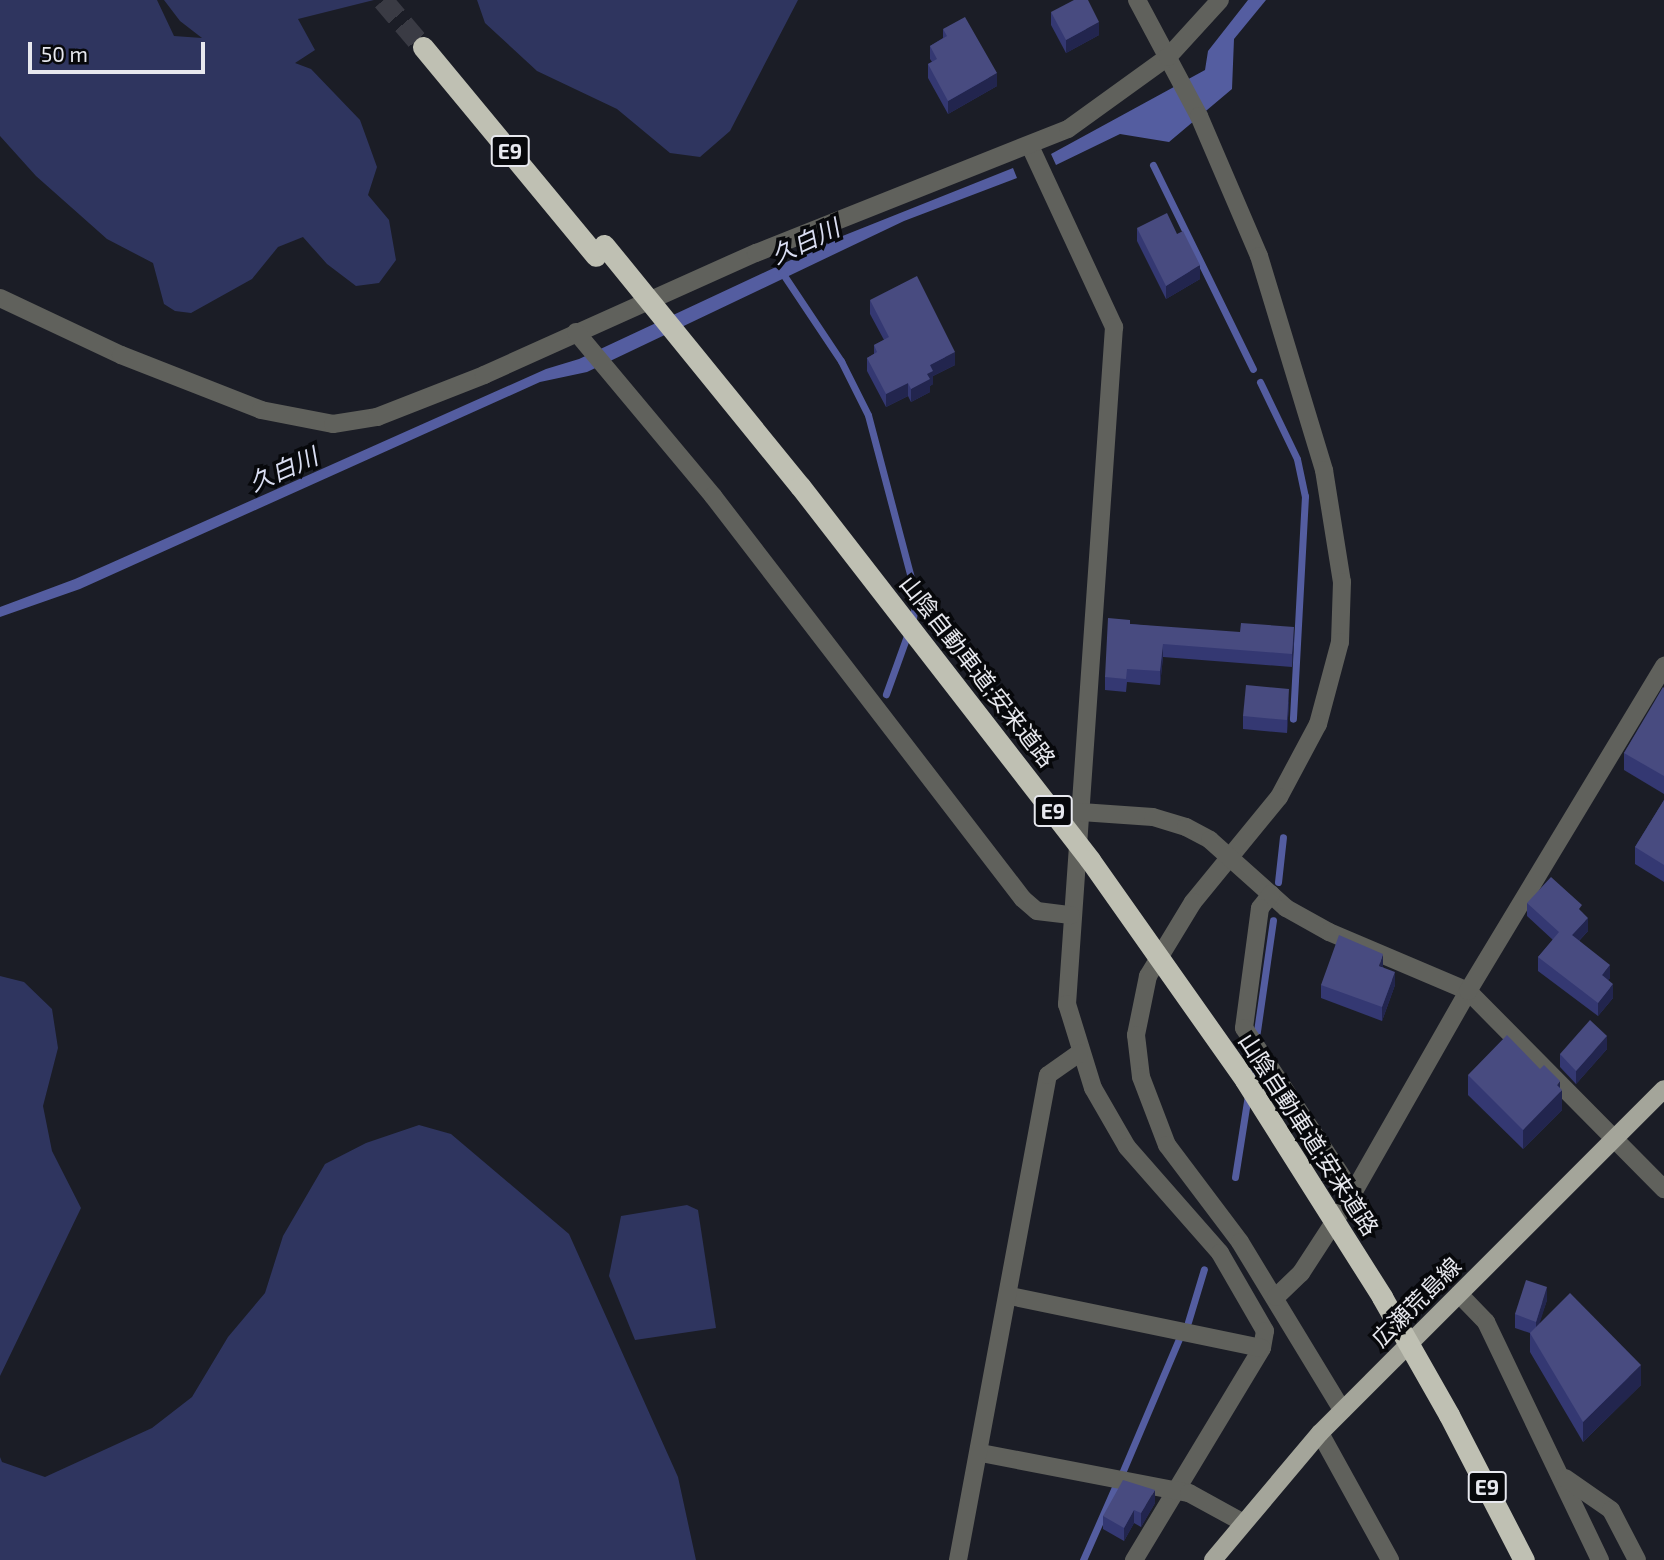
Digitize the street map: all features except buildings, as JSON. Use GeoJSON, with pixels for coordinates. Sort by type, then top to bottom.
{"type":"FeatureCollection","features":[{"type":"Feature","properties":{"kind":"highway","name":"山陰自動車道;安来道路"},"geometry":{"type":"LineString","coordinates":[[429,43],[800,486],[1105,881],[1281,1135],[1524,1560]]}},
{"type":"Feature","properties":{"kind":"highway","name":"山陰自動車道;安来道路"},"geometry":{"type":"LineString","coordinates":[[1444,1418],[1513,1560]]}},
{"type":"Feature","properties":{"kind":"main road","name":"広瀬荒島線"},"geometry":{"type":"LineString","coordinates":[[1213,1560],[1242,1522],[1342,1410],[1664,1089]]}},
{"type":"Feature","properties":{"kind":"street"},"geometry":{"type":"LineString","coordinates":[[1137,0],[1199,116],[1236,195],[1279,319],[1324,470],[1342,582],[1340,642],[1318,724],[1279,797],[1193,902],[1148,976],[1136,1035],[1141,1077],[1167,1145],[1276,1297],[1342,1410]]}},
{"type":"Feature","properties":{"kind":"street"},"geometry":{"type":"LineString","coordinates":[[0,299],[121,355],[261,410],[333,424],[397,411],[756,253],[1068,129],[1168,57],[1220,0]]}},
{"type":"Feature","properties":{"kind":"street"},"geometry":{"type":"LineString","coordinates":[[1030,146],[1114,327],[1071,915],[1067,1004],[1079,1053],[1127,1147],[1220,1253],[1258,1312],[1265,1331],[1262,1348],[1134,1560]]}},
{"type":"Feature","properties":{"kind":"street"},"geometry":{"type":"LineString","coordinates":[[576,332],[713,496],[1023,899],[1037,911],[1071,915]]}},
{"type":"Feature","properties":{"kind":"street"},"geometry":{"type":"LineString","coordinates":[[1276,1297],[1301,1273],[1353,1193],[1468,991],[1664,666]]}},
{"type":"Feature","properties":{"kind":"street"},"geometry":{"type":"LineString","coordinates":[[1080,811],[1153,817],[1186,827],[1231,858],[1271,894],[1329,932],[1468,991],[1664,1189]]}},
{"type":"Feature","properties":{"kind":"street"},"geometry":{"type":"LineString","coordinates":[[1271,894],[1260,908],[1244,1028],[1353,1193]]}},
{"type":"Feature","properties":{"kind":"street"},"geometry":{"type":"LineString","coordinates":[[958,1560],[1010,1296],[1048,1075],[1079,1053]]}},
{"type":"Feature","properties":{"kind":"street"},"geometry":{"type":"LineString","coordinates":[[1459,1294],[1486,1322],[1565,1478],[1601,1560]]}},
{"type":"Feature","properties":{"kind":"street"},"geometry":{"type":"LineString","coordinates":[[1010,1296],[1262,1348]]}},
{"type":"Feature","properties":{"kind":"street"},"geometry":{"type":"LineString","coordinates":[[1320,1433],[1390,1560]]}},
{"type":"Feature","properties":{"kind":"street"},"geometry":{"type":"LineString","coordinates":[[981,1452],[1189,1493],[1242,1522]]}},
{"type":"Feature","properties":{"kind":"street"},"geometry":{"type":"LineString","coordinates":[[1565,1478],[1611,1510],[1637,1560]]}},
{"type":"Feature","properties":{"kind":"shaded area"},"geometry":{"type":"Polygon","coordinates":[[[0,0],[157,0],[174,36],[202,38],[180,21],[164,0],[374,0],[298,19],[315,50],[295,63],[311,69],[360,120],[377,167],[368,195],[389,220],[396,260],[379,283],[356,286],[327,264],[303,237],[278,247],[252,279],[191,313],[175,311],[164,304],[153,263],[107,239],[36,176],[0,136],[0,0]]]}},
{"type":"Feature","properties":{"kind":"shaded area"},"geometry":{"type":"Polygon","coordinates":[[[477,0],[798,0],[730,131],[700,157],[670,153],[617,109],[537,71],[485,23],[477,0]]]}},
{"type":"Feature","properties":{"kind":"shaded area"},"geometry":{"type":"Polygon","coordinates":[[[1248,0],[1266,0],[1234,39],[1232,89],[1169,142],[1120,134],[1056,165],[1051,154],[1205,70],[1208,51],[1248,0]]]}},
{"type":"Feature","properties":{"kind":"shaded area"},"geometry":{"type":"Polygon","coordinates":[[[1013,168],[1017,178],[904,221],[587,372],[540,382],[80,589],[0,617],[0,607],[75,579],[546,369],[579,359],[840,237],[1013,168]]]}},
{"type":"Feature","properties":{"kind":"shaded area"},"geometry":{"type":"Polygon","coordinates":[[[0,976],[24,982],[52,1009],[58,1048],[43,1106],[52,1151],[81,1208],[0,1376],[0,976]]]}},
{"type":"Feature","properties":{"kind":"shaded area"},"geometry":{"type":"Polygon","coordinates":[[[419,1125],[451,1134],[569,1234],[678,1477],[696,1560],[0,1560],[0,1457],[2,1462],[45,1477],[152,1428],[192,1397],[228,1337],[265,1293],[283,1236],[325,1164],[366,1143],[419,1125]]]}},
{"type":"Feature","properties":{"kind":"shaded area"},"geometry":{"type":"Polygon","coordinates":[[[687,1205],[698,1210],[716,1328],[635,1340],[609,1276],[621,1216],[687,1205]]]}},
{"type":"Feature","properties":{"kind":"waterway"},"geometry":{"type":"LineString","coordinates":[[1153,165],[1253,369]]}},
{"type":"Feature","properties":{"kind":"waterway","name":"久白川"},"geometry":{"type":"LineString","coordinates":[[783,274],[841,361],[868,415],[916,597],[913,619],[886,694]]}},
{"type":"Feature","properties":{"kind":"waterway"},"geometry":{"type":"LineString","coordinates":[[1260,382],[1297,459],[1305,496],[1293,719]]}},
{"type":"Feature","properties":{"kind":"waterway"},"geometry":{"type":"LineString","coordinates":[[1278,882],[1283,837]]}},
{"type":"Feature","properties":{"kind":"waterway"},"geometry":{"type":"LineString","coordinates":[[1256,1038],[1273,920]]}},
{"type":"Feature","properties":{"kind":"waterway"},"geometry":{"type":"LineString","coordinates":[[1251,1080],[1255,1050]]}},
{"type":"Feature","properties":{"kind":"waterway"},"geometry":{"type":"LineString","coordinates":[[1235,1177],[1248,1095]]}},
{"type":"Feature","properties":{"kind":"waterway"},"geometry":{"type":"LineString","coordinates":[[1188,1322],[1204,1269]]}},
{"type":"Feature","properties":{"kind":"waterway"},"geometry":{"type":"LineString","coordinates":[[1122,1473],[1179,1339]]}},
{"type":"Feature","properties":{"kind":"waterway"},"geometry":{"type":"LineString","coordinates":[[1083,1560],[1115,1487]]}},
{"type":"Feature","properties":{"kind":"tunnel"},"geometry":{"type":"LineString","coordinates":[[383,0],[423,47]]}}]}
